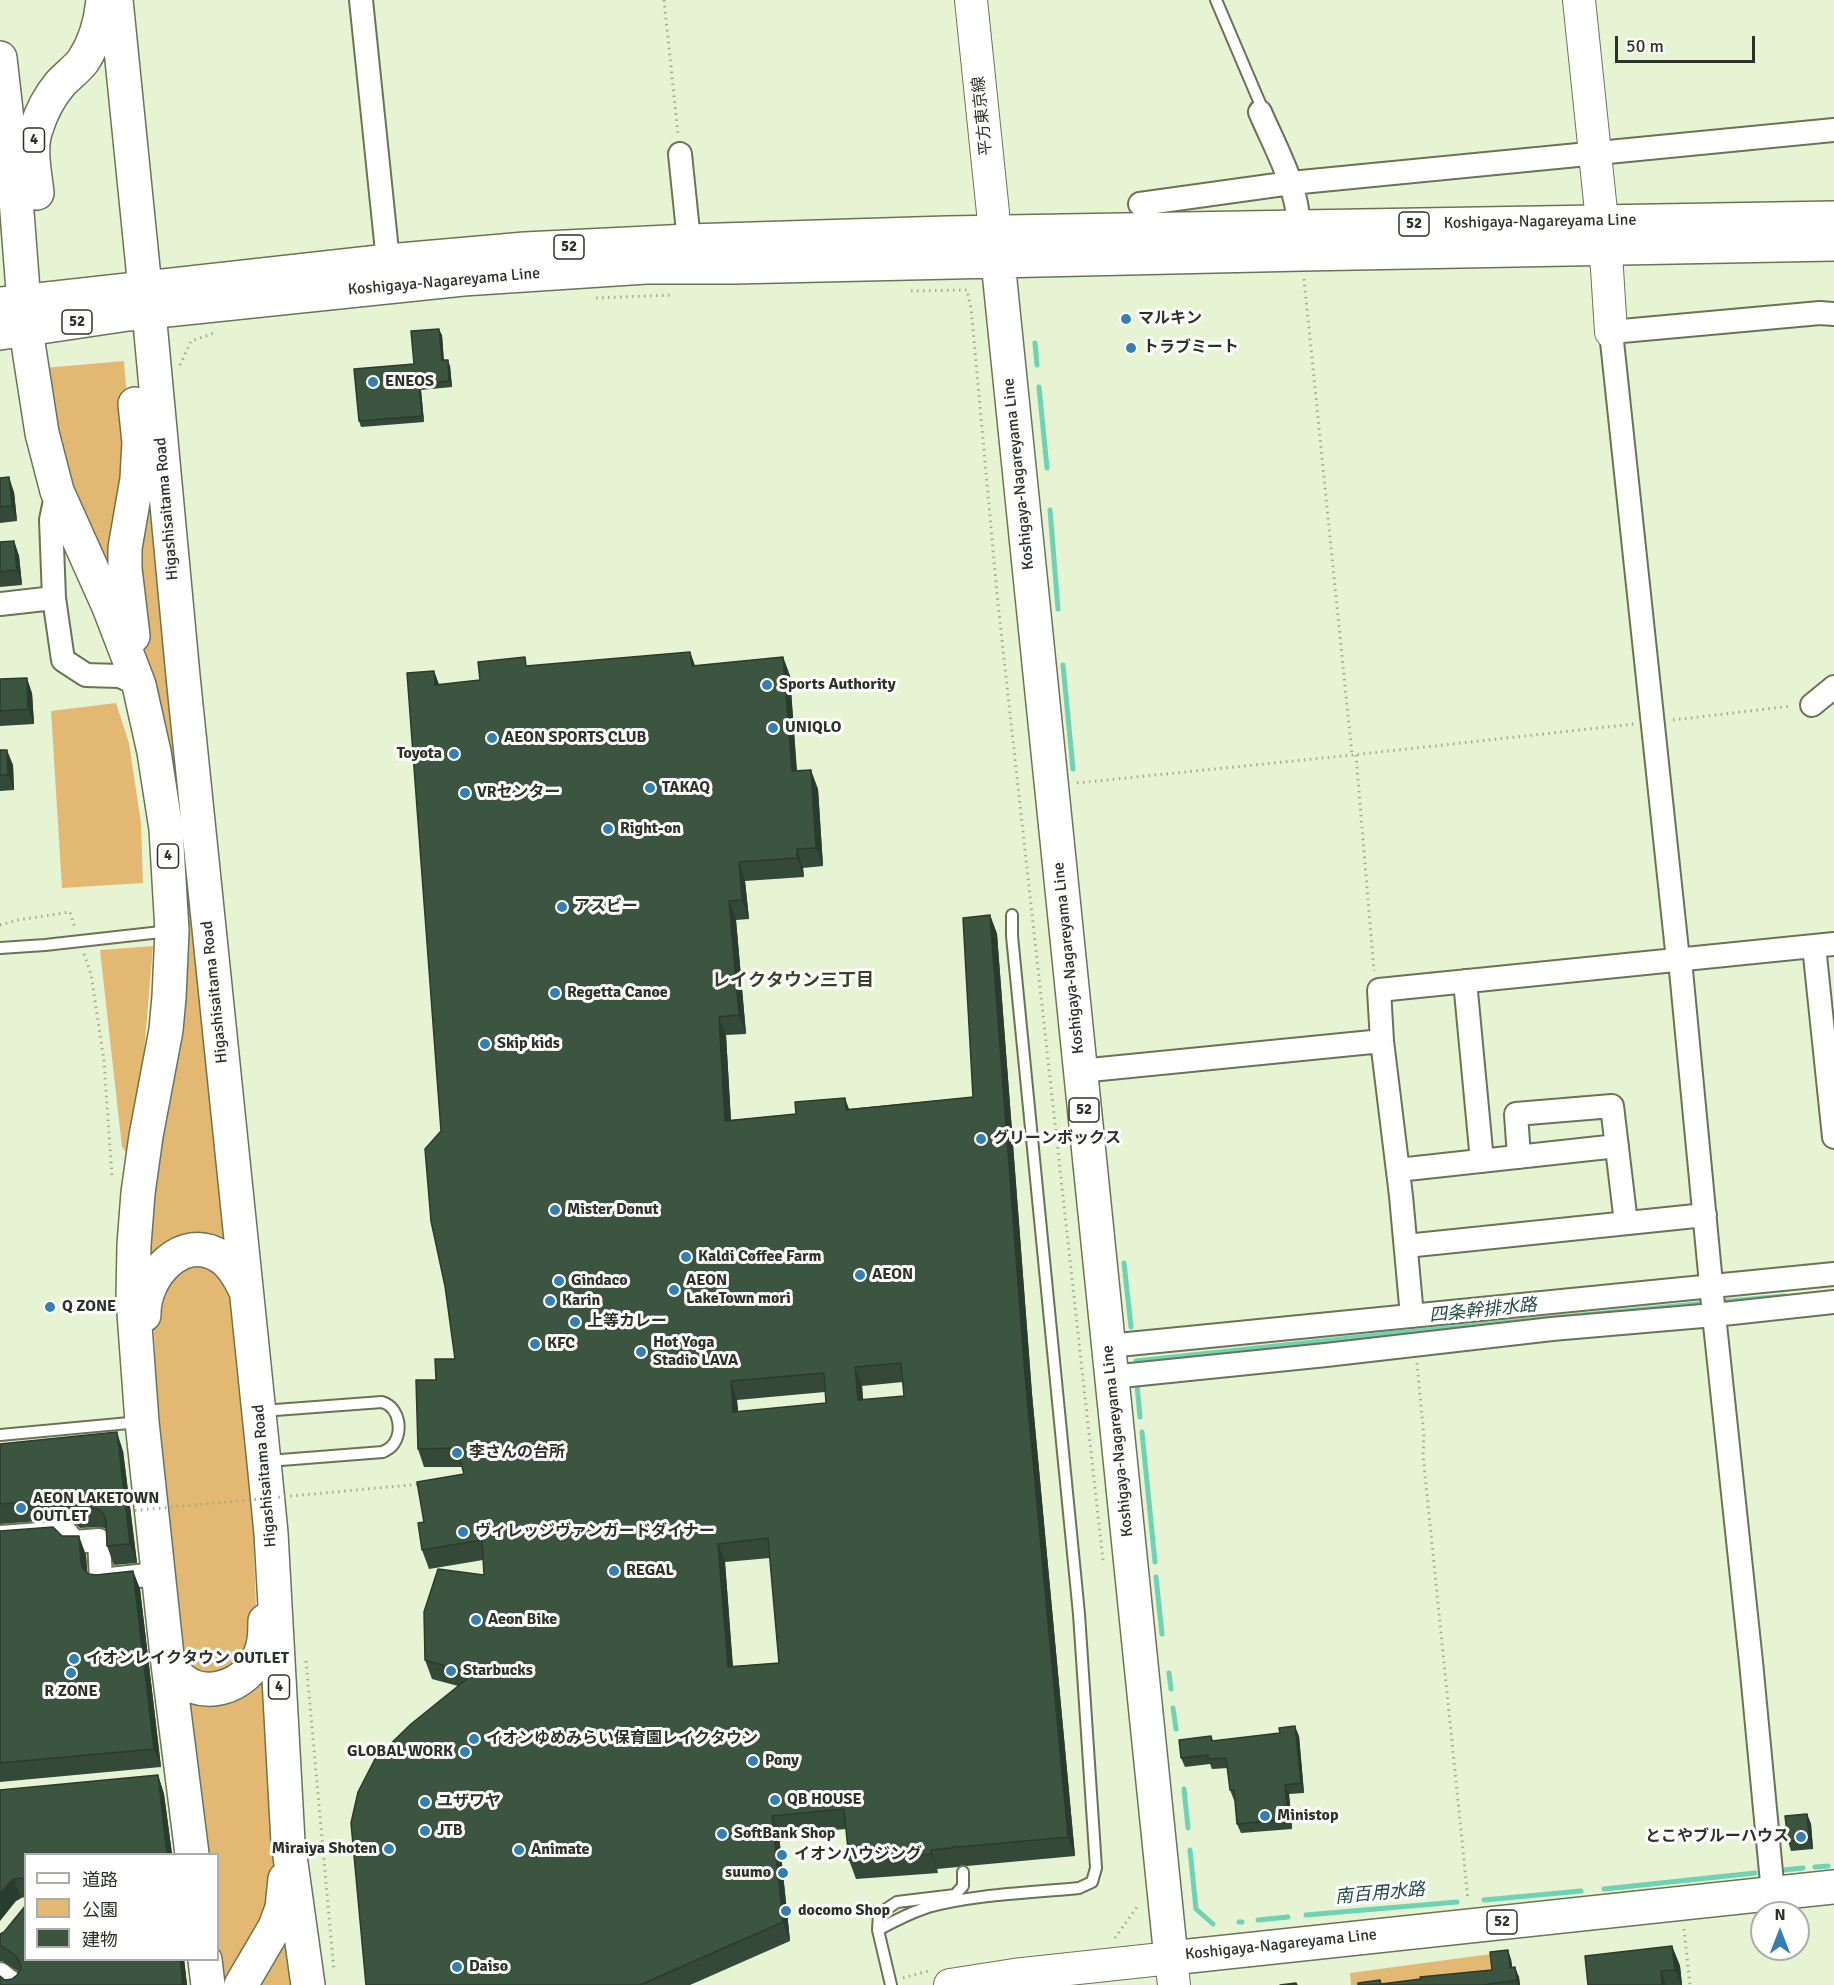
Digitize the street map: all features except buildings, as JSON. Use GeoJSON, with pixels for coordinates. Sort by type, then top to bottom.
{"type":"FeatureCollection","features":[{"type":"Feature","properties":{"kind":"main road","name":"4"},"geometry":{"type":"LineString","coordinates":[[18,314],[40,226],[33,154],[35,131],[45,107],[59,86],[82,61],[94,39],[103,0]]}},
{"type":"Feature","properties":{"kind":"main road","name":"Higashisaitama Road"},"geometry":{"type":"LineString","coordinates":[[116,0],[141,305],[183,676],[259,1411],[275,1461],[270,1533],[288,1842],[321,1979]]}},
{"type":"Feature","properties":{"kind":"main road","name":"4"},"geometry":{"type":"LineString","coordinates":[[0,58],[16,199],[18,314],[42,433],[57,491],[109,607],[139,685]]}},
{"type":"Feature","properties":{"kind":"main road","name":"Koshigaya-Nagareyama Line"},"geometry":{"type":"LineString","coordinates":[[1604,236],[1834,218]]}},
{"type":"Feature","properties":{"kind":"main road","name":"Koshigaya-Nagareyama Line"},"geometry":{"type":"LineString","coordinates":[[141,305],[388,261],[525,249],[689,241],[996,247],[1604,236],[1834,244]]}},
{"type":"Feature","properties":{"kind":"main road","name":"Koshigaya-Nagareyama Line"},"geometry":{"type":"LineString","coordinates":[[18,314],[533,273],[646,267],[734,267],[996,247]]}},
{"type":"Feature","properties":{"kind":"main road","name":"Koshigaya-Nagareyama Line"},"geometry":{"type":"LineString","coordinates":[[996,247],[1172,1971],[1471,1925],[1834,1887]]}},
{"type":"Feature","properties":{"kind":"main road","name":"4"},"geometry":{"type":"LineString","coordinates":[[141,305],[137,479],[125,548],[125,569],[139,685],[154,752],[166,829],[172,931],[166,1030],[138,1193],[133,1299],[141,1412],[167,1656],[192,1853]]}},
{"type":"Feature","properties":{"kind":"main road","name":"4"},"geometry":{"type":"LineString","coordinates":[[141,1412],[146,1293],[152,1280],[164,1265],[189,1251],[210,1252],[221,1257],[231,1266],[248,1294]]}},
{"type":"Feature","properties":{"kind":"main road","name":"4"},"geometry":{"type":"LineString","coordinates":[[167,1656],[178,1675],[196,1686],[208,1689],[221,1689],[231,1685],[250,1671],[262,1649],[265,1633],[263,1569],[270,1533]]}},
{"type":"Feature","properties":{"kind":"main road","name":"4"},"geometry":{"type":"LineString","coordinates":[[241,1985],[265,1947],[282,1908],[288,1842]]}},
{"type":"Feature","properties":{"kind":"main road"},"geometry":{"type":"LineString","coordinates":[[205,1961],[208,1985]]}},
{"type":"Feature","properties":{"kind":"street"},"geometry":{"type":"LineString","coordinates":[[361,0],[388,261]]}},
{"type":"Feature","properties":{"kind":"street","name":"平方東京線"},"geometry":{"type":"LineString","coordinates":[[970,0],[996,247]]}},
{"type":"Feature","properties":{"kind":"street"},"geometry":{"type":"LineString","coordinates":[[1579,0],[1604,236],[1611,332],[1679,960],[1773,1893]]}},
{"type":"Feature","properties":{"kind":"street"},"geometry":{"type":"LineString","coordinates":[[1260,112],[1298,204],[1300,240]]}},
{"type":"Feature","properties":{"kind":"street"},"geometry":{"type":"LineString","coordinates":[[1140,204],[1291,183],[1834,130]]}},
{"type":"Feature","properties":{"kind":"street"},"geometry":{"type":"LineString","coordinates":[[680,154],[689,241]]}},
{"type":"Feature","properties":{"kind":"street"},"geometry":{"type":"LineString","coordinates":[[1611,332],[1820,313],[1834,314]]}},
{"type":"Feature","properties":{"kind":"street"},"geometry":{"type":"LineString","coordinates":[[57,491],[51,520],[54,598],[63,660],[86,675],[120,676],[139,685]]}},
{"type":"Feature","properties":{"kind":"street"},"geometry":{"type":"LineString","coordinates":[[0,604],[54,598]]}},
{"type":"Feature","properties":{"kind":"street"},"geometry":{"type":"LineString","coordinates":[[1812,705],[1834,687]]}},
{"type":"Feature","properties":{"kind":"street"},"geometry":{"type":"LineString","coordinates":[[1412,1316],[1398,1170],[1382,1041],[1379,990],[1824,945],[1834,1137]]}},
{"type":"Feature","properties":{"kind":"street"},"geometry":{"type":"LineString","coordinates":[[1465,981],[1482,1161]]}},
{"type":"Feature","properties":{"kind":"street"},"geometry":{"type":"LineString","coordinates":[[1080,1071],[1382,1041]]}},
{"type":"Feature","properties":{"kind":"street"},"geometry":{"type":"LineString","coordinates":[[1519,1156],[1516,1114],[1612,1106],[1626,1223]]}},
{"type":"Feature","properties":{"kind":"street"},"geometry":{"type":"LineString","coordinates":[[1398,1170],[1617,1146]]}},
{"type":"Feature","properties":{"kind":"street"},"geometry":{"type":"LineString","coordinates":[[1406,1246],[1705,1215]]}},
{"type":"Feature","properties":{"kind":"street"},"geometry":{"type":"LineString","coordinates":[[1110,1362],[1415,1344],[1552,1329],[1713,1301],[1834,1274]]}},
{"type":"Feature","properties":{"kind":"street"},"geometry":{"type":"LineString","coordinates":[[1110,1362],[1412,1316],[1713,1301],[1834,1302]]}},
{"type":"Feature","properties":{"kind":"street"},"geometry":{"type":"LineString","coordinates":[[0,1537],[71,1523],[74,1542],[99,1540],[101,1580],[147,1575]]}},
{"type":"Feature","properties":{"kind":"street"},"geometry":{"type":"LineString","coordinates":[[942,1977],[1172,1971]]}},
{"type":"Feature","properties":{"kind":"street"},"geometry":{"type":"LineString","coordinates":[[0,1974],[14,1985]]}},
{"type":"Feature","properties":{"kind":"lane"},"geometry":{"type":"LineString","coordinates":[[1216,0],[1262,108],[1260,112]]}},
{"type":"Feature","properties":{"kind":"lane"},"geometry":{"type":"LineString","coordinates":[[878,1930],[901,1917],[928,1907],[968,1899],[1079,1888],[1092,1882],[1096,1868],[1079,1614],[1012,936],[1012,915]]}},
{"type":"Feature","properties":{"kind":"lane"},"geometry":{"type":"LineString","coordinates":[[0,948],[172,931]]}},
{"type":"Feature","properties":{"kind":"lane"},"geometry":{"type":"LineString","coordinates":[[259,1411],[382,1402],[393,1409],[398,1419],[399,1430],[396,1439],[391,1447],[383,1452],[275,1461]]}},
{"type":"Feature","properties":{"kind":"lane"},"geometry":{"type":"LineString","coordinates":[[0,1434],[141,1412]]}},
{"type":"Feature","properties":{"kind":"lane"},"geometry":{"type":"LineString","coordinates":[[890,1983],[878,1930],[879,1914],[897,1902],[955,1895],[963,1886],[963,1872]]}},
{"type":"Feature","properties":{"kind":"path"},"geometry":{"type":"LineString","coordinates":[[664,0],[680,154]]}},
{"type":"Feature","properties":{"kind":"path"},"geometry":{"type":"LineString","coordinates":[[1300,240],[1354,755],[1375,982],[1379,990]]}},
{"type":"Feature","properties":{"kind":"path"},"geometry":{"type":"LineString","coordinates":[[909,291],[967,290],[971,308],[998,604],[1103,1561]]}},
{"type":"Feature","properties":{"kind":"path"},"geometry":{"type":"LineString","coordinates":[[594,298],[676,294]]}},
{"type":"Feature","properties":{"kind":"path"},"geometry":{"type":"LineString","coordinates":[[181,375],[180,364],[191,341],[223,330]]}},
{"type":"Feature","properties":{"kind":"path"},"geometry":{"type":"LineString","coordinates":[[1051,786],[1354,755],[1804,704],[1812,705]]}},
{"type":"Feature","properties":{"kind":"path"},"geometry":{"type":"LineString","coordinates":[[0,926],[18,920],[70,912],[91,974],[104,1061],[112,1177],[126,1189],[138,1193]]}},
{"type":"Feature","properties":{"kind":"path"},"geometry":{"type":"LineString","coordinates":[[1415,1344],[1424,1437],[1423,1455],[1471,1925]]}},
{"type":"Feature","properties":{"kind":"path"},"geometry":{"type":"LineString","coordinates":[[275,1461],[291,1506]]}},
{"type":"Feature","properties":{"kind":"path"},"geometry":{"type":"LineString","coordinates":[[122,1511],[427,1483]]}},
{"type":"Feature","properties":{"kind":"path"},"geometry":{"type":"LineString","coordinates":[[305,1656],[321,1979]]}},
{"type":"Feature","properties":{"kind":"path"},"geometry":{"type":"LineString","coordinates":[[1105,1939],[1116,1938],[1140,1903]]}},
{"type":"Feature","properties":{"kind":"path"},"geometry":{"type":"LineString","coordinates":[[1682,1904],[1690,1985]]}},
{"type":"Feature","properties":{"kind":"path"},"geometry":{"type":"LineString","coordinates":[[890,1983],[942,1977]]}},
{"type":"Feature","properties":{"kind":"green space"},"geometry":{"type":"Polygon","coordinates":[[[124,361],[130,435],[121,609],[70,491],[44,368],[124,361]]]}},
{"type":"Feature","properties":{"kind":"green space"},"geometry":{"type":"Polygon","coordinates":[[[148,443],[233,1252],[142,1274],[174,1045],[154,711],[133,568],[148,443]]]}},
{"type":"Feature","properties":{"kind":"green space"},"geometry":{"type":"Polygon","coordinates":[[[116,703],[129,743],[141,823],[143,883],[62,888],[51,711],[116,703]]]}},
{"type":"Feature","properties":{"kind":"green space"},"geometry":{"type":"Polygon","coordinates":[[[153,946],[144,1052],[127,1154],[122,1147],[100,950],[153,946]]]}},
{"type":"Feature","properties":{"kind":"green space"},"geometry":{"type":"Polygon","coordinates":[[[186,1264],[211,1265],[230,1287],[257,1512],[254,1556],[256,1609],[250,1658],[216,1677],[192,1668],[182,1656],[152,1418],[155,1354],[153,1313],[165,1282],[186,1264]]]}},
{"type":"Feature","properties":{"kind":"green space"},"geometry":{"type":"Polygon","coordinates":[[[268,1676],[278,1895],[235,1985],[219,1985],[219,1853],[202,1853],[181,1692],[238,1697],[255,1689],[268,1676]]]}},
{"type":"Feature","properties":{"kind":"green space"},"geometry":{"type":"Polygon","coordinates":[[[291,1926],[298,1985],[255,1985],[291,1926]]]}},
{"type":"Feature","properties":{"kind":"green space"},"geometry":{"type":"Polygon","coordinates":[[[1491,1954],[1494,1985],[1351,1985],[1350,1973],[1491,1954]]]}},
{"type":"Feature","properties":{"kind":"waterway"},"geometry":{"type":"LineString","coordinates":[[1035,343],[1037,365]]}},
{"type":"Feature","properties":{"kind":"waterway"},"geometry":{"type":"LineString","coordinates":[[1039,387],[1047,468]]}},
{"type":"Feature","properties":{"kind":"waterway"},"geometry":{"type":"LineString","coordinates":[[1050,510],[1058,609]]}},
{"type":"Feature","properties":{"kind":"waterway"},"geometry":{"type":"LineString","coordinates":[[1063,665],[1073,769]]}},
{"type":"Feature","properties":{"kind":"waterway"},"geometry":{"type":"LineString","coordinates":[[1124,1263],[1131,1327]]}},
{"type":"Feature","properties":{"kind":"waterway","name":"四条幹排水路"},"geometry":{"type":"LineString","coordinates":[[1719,1302],[1785,1296]]}},
{"type":"Feature","properties":{"kind":"waterway","name":"四条幹排水路"},"geometry":{"type":"LineString","coordinates":[[1136,1361],[1707,1303]]}},
{"type":"Feature","properties":{"kind":"waterway"},"geometry":{"type":"LineString","coordinates":[[1137,1385],[1140,1417]]}},
{"type":"Feature","properties":{"kind":"waterway"},"geometry":{"type":"LineString","coordinates":[[1142,1432],[1155,1562]]}},
{"type":"Feature","properties":{"kind":"waterway"},"geometry":{"type":"LineString","coordinates":[[1156,1577],[1162,1634]]}},
{"type":"Feature","properties":{"kind":"waterway"},"geometry":{"type":"LineString","coordinates":[[1169,1673],[1171,1689]]}},
{"type":"Feature","properties":{"kind":"waterway"},"geometry":{"type":"LineString","coordinates":[[1173,1708],[1176,1729]]}},
{"type":"Feature","properties":{"kind":"waterway"},"geometry":{"type":"LineString","coordinates":[[1184,1789],[1188,1828]]}},
{"type":"Feature","properties":{"kind":"waterway"},"geometry":{"type":"LineString","coordinates":[[1190,1850],[1196,1909],[1213,1924]]}},
{"type":"Feature","properties":{"kind":"waterway","name":"南百用水路"},"geometry":{"type":"LineString","coordinates":[[1815,1867],[1828,1866]]}},
{"type":"Feature","properties":{"kind":"waterway","name":"南百用水路"},"geometry":{"type":"LineString","coordinates":[[1783,1870],[1803,1868]]}},
{"type":"Feature","properties":{"kind":"waterway","name":"南百用水路"},"geometry":{"type":"LineString","coordinates":[[1604,1889],[1755,1873]]}},
{"type":"Feature","properties":{"kind":"waterway","name":"南百用水路"},"geometry":{"type":"LineString","coordinates":[[1484,1900],[1581,1891]]}},
{"type":"Feature","properties":{"kind":"waterway","name":"南百用水路"},"geometry":{"type":"LineString","coordinates":[[1306,1915],[1457,1902]]}},
{"type":"Feature","properties":{"kind":"waterway","name":"南百用水路"},"geometry":{"type":"LineString","coordinates":[[1258,1920],[1288,1917]]}},
{"type":"Feature","properties":{"kind":"place","name":"マルキン"},"geometry":{"type":"Point","coordinates":[1126,319]}},
{"type":"Feature","properties":{"kind":"place","name":"トラブミート"},"geometry":{"type":"Point","coordinates":[1131,348]}},
{"type":"Feature","properties":{"kind":"place","name":"ENEOS"},"geometry":{"type":"Point","coordinates":[373,382]}},
{"type":"Feature","properties":{"kind":"place","name":"Sports Authority"},"geometry":{"type":"Point","coordinates":[767,685]}},
{"type":"Feature","properties":{"kind":"place","name":"UNIQLO"},"geometry":{"type":"Point","coordinates":[773,728]}},
{"type":"Feature","properties":{"kind":"place","name":"AEON SPORTS CLUB"},"geometry":{"type":"Point","coordinates":[492,738]}},
{"type":"Feature","properties":{"kind":"place","name":"Toyota"},"geometry":{"type":"Point","coordinates":[454,754]}},
{"type":"Feature","properties":{"kind":"place","name":"TAKAQ"},"geometry":{"type":"Point","coordinates":[650,788]}},
{"type":"Feature","properties":{"kind":"place","name":"VRセンター"},"geometry":{"type":"Point","coordinates":[465,793]}},
{"type":"Feature","properties":{"kind":"place","name":"Right-on"},"geometry":{"type":"Point","coordinates":[608,829]}},
{"type":"Feature","properties":{"kind":"place","name":"アスビー"},"geometry":{"type":"Point","coordinates":[562,907]}},
{"type":"Feature","properties":{"kind":"place","name":"Regetta Canoe"},"geometry":{"type":"Point","coordinates":[555,993]}},
{"type":"Feature","properties":{"kind":"place","name":"Skip kids"},"geometry":{"type":"Point","coordinates":[485,1044]}},
{"type":"Feature","properties":{"kind":"place","name":"グリーンボックス"},"geometry":{"type":"Point","coordinates":[981,1139]}},
{"type":"Feature","properties":{"kind":"place","name":"Mister Donut"},"geometry":{"type":"Point","coordinates":[555,1210]}},
{"type":"Feature","properties":{"kind":"place","name":"Kaldi Coffee Farm"},"geometry":{"type":"Point","coordinates":[686,1257]}},
{"type":"Feature","properties":{"kind":"place","name":"AEON"},"geometry":{"type":"Point","coordinates":[860,1275]}},
{"type":"Feature","properties":{"kind":"place","name":"Gindaco"},"geometry":{"type":"Point","coordinates":[559,1281]}},
{"type":"Feature","properties":{"kind":"place","name":"AEON LakeTown mori"},"geometry":{"type":"Point","coordinates":[674,1290]}},
{"type":"Feature","properties":{"kind":"place","name":"Karin"},"geometry":{"type":"Point","coordinates":[550,1301]}},
{"type":"Feature","properties":{"kind":"place","name":"Q ZONE"},"geometry":{"type":"Point","coordinates":[50,1307]}},
{"type":"Feature","properties":{"kind":"place","name":"上等カレー"},"geometry":{"type":"Point","coordinates":[575,1322]}},
{"type":"Feature","properties":{"kind":"place","name":"KFC"},"geometry":{"type":"Point","coordinates":[535,1344]}},
{"type":"Feature","properties":{"kind":"place","name":"Hot Yoga Stadio LAVA"},"geometry":{"type":"Point","coordinates":[641,1352]}},
{"type":"Feature","properties":{"kind":"place","name":"李さんの台所"},"geometry":{"type":"Point","coordinates":[457,1453]}},
{"type":"Feature","properties":{"kind":"place","name":"AEON LAKETOWN OUTLET"},"geometry":{"type":"Point","coordinates":[21,1508]}},
{"type":"Feature","properties":{"kind":"place","name":"ヴィレッジヴァンガードダイナー"},"geometry":{"type":"Point","coordinates":[463,1532]}},
{"type":"Feature","properties":{"kind":"place","name":"REGAL"},"geometry":{"type":"Point","coordinates":[614,1571]}},
{"type":"Feature","properties":{"kind":"place","name":"Aeon Bike"},"geometry":{"type":"Point","coordinates":[476,1620]}},
{"type":"Feature","properties":{"kind":"place","name":"イオンレイクタウン OUTLET"},"geometry":{"type":"Point","coordinates":[74,1659]}},
{"type":"Feature","properties":{"kind":"place","name":"Starbucks"},"geometry":{"type":"Point","coordinates":[451,1671]}},
{"type":"Feature","properties":{"kind":"place","name":"R ZONE"},"geometry":{"type":"Point","coordinates":[71,1673]}},
{"type":"Feature","properties":{"kind":"place","name":"イオンゆめみらい保育園レイクタウン"},"geometry":{"type":"Point","coordinates":[474,1739]}},
{"type":"Feature","properties":{"kind":"place","name":"GLOBAL WORK"},"geometry":{"type":"Point","coordinates":[465,1752]}},
{"type":"Feature","properties":{"kind":"place","name":"Pony"},"geometry":{"type":"Point","coordinates":[753,1761]}},
{"type":"Feature","properties":{"kind":"place","name":"QB HOUSE"},"geometry":{"type":"Point","coordinates":[775,1800]}},
{"type":"Feature","properties":{"kind":"place","name":"ユザワヤ"},"geometry":{"type":"Point","coordinates":[425,1802]}},
{"type":"Feature","properties":{"kind":"place","name":"Ministop"},"geometry":{"type":"Point","coordinates":[1265,1816]}},
{"type":"Feature","properties":{"kind":"place","name":"JTB"},"geometry":{"type":"Point","coordinates":[425,1831]}},
{"type":"Feature","properties":{"kind":"place","name":"SoftBank Shop"},"geometry":{"type":"Point","coordinates":[722,1834]}},
{"type":"Feature","properties":{"kind":"place","name":"とこやブルーハウス"},"geometry":{"type":"Point","coordinates":[1801,1837]}},
{"type":"Feature","properties":{"kind":"place","name":"Miraiya Shoten"},"geometry":{"type":"Point","coordinates":[389,1849]}},
{"type":"Feature","properties":{"kind":"place","name":"Animate"},"geometry":{"type":"Point","coordinates":[519,1850]}},
{"type":"Feature","properties":{"kind":"place","name":"イオンハウジング"},"geometry":{"type":"Point","coordinates":[782,1855]}},
{"type":"Feature","properties":{"kind":"place","name":"suumo"},"geometry":{"type":"Point","coordinates":[783,1873]}},
{"type":"Feature","properties":{"kind":"place","name":"docomo Shop"},"geometry":{"type":"Point","coordinates":[786,1911]}},
{"type":"Feature","properties":{"kind":"place","name":"Daiso"},"geometry":{"type":"Point","coordinates":[457,1967]}},
{"type":"Feature","properties":{"kind":"district","name":"レイクタウン三丁目"},"geometry":{"type":"Point","coordinates":[793,981]}}]}
